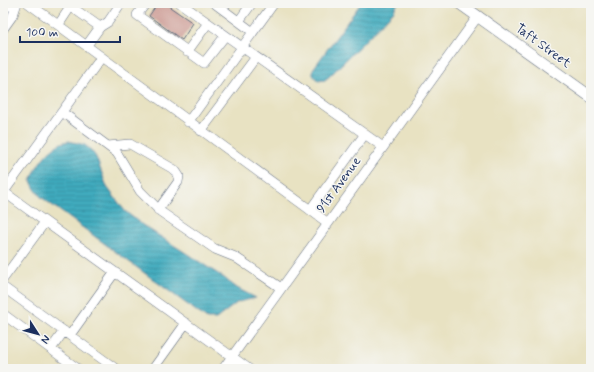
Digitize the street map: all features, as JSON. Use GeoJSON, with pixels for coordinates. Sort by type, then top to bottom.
{"type":"FeatureCollection","features":[{"type":"Feature","properties":{"kind":"main road","name":"Taft Street"},"geometry":{"type":"LineString","coordinates":[[459,3],[591,97]]}},
{"type":"Feature","properties":{"kind":"street"},"geometry":{"type":"LineString","coordinates":[[3,10],[11,3]]}},
{"type":"Feature","properties":{"kind":"street"},"geometry":{"type":"LineString","coordinates":[[3,29],[14,15],[17,3]]}},
{"type":"Feature","properties":{"kind":"street"},"geometry":{"type":"LineString","coordinates":[[28,3],[59,24],[87,45],[101,58],[328,223]]}},
{"type":"Feature","properties":{"kind":"street"},"geometry":{"type":"LineString","coordinates":[[87,45],[100,27],[108,22],[121,3]]}},
{"type":"Feature","properties":{"kind":"street"},"geometry":{"type":"LineString","coordinates":[[146,3],[137,15],[204,63],[225,36]]}},
{"type":"Feature","properties":{"kind":"street"},"geometry":{"type":"LineString","coordinates":[[180,3],[383,147]]}},
{"type":"Feature","properties":{"kind":"street"},"geometry":{"type":"LineString","coordinates":[[214,3],[253,32]]}},
{"type":"Feature","properties":{"kind":"street"},"geometry":{"type":"LineString","coordinates":[[239,21],[252,3]]}},
{"type":"Feature","properties":{"kind":"street"},"geometry":{"type":"LineString","coordinates":[[188,122],[274,3]]}},
{"type":"Feature","properties":{"kind":"street"},"geometry":{"type":"LineString","coordinates":[[59,24],[68,5],[100,27]]}},
{"type":"Feature","properties":{"kind":"street","name":"91st Avenue"},"geometry":{"type":"LineString","coordinates":[[223,369],[478,16]]}},
{"type":"Feature","properties":{"kind":"street"},"geometry":{"type":"LineString","coordinates":[[187,52],[208,24]]}},
{"type":"Feature","properties":{"kind":"street"},"geometry":{"type":"LineString","coordinates":[[201,131],[256,57]]}},
{"type":"Feature","properties":{"kind":"street"},"geometry":{"type":"LineString","coordinates":[[101,58],[3,192],[249,369]]}},
{"type":"Feature","properties":{"kind":"street"},"geometry":{"type":"LineString","coordinates":[[62,112],[117,153],[140,190],[158,210],[215,248],[235,257],[281,288]]}},
{"type":"Feature","properties":{"kind":"street"},"geometry":{"type":"LineString","coordinates":[[310,210],[365,134]]}},
{"type":"Feature","properties":{"kind":"street"},"geometry":{"type":"LineString","coordinates":[[108,146],[130,144],[175,170],[179,176],[178,182],[158,210]]}},
{"type":"Feature","properties":{"kind":"street"},"geometry":{"type":"LineString","coordinates":[[3,279],[45,222]]}},
{"type":"Feature","properties":{"kind":"street"},"geometry":{"type":"LineString","coordinates":[[51,349],[67,333],[115,272]]}},
{"type":"Feature","properties":{"kind":"street"},"geometry":{"type":"LineString","coordinates":[[5,292],[67,333],[116,369]]}},
{"type":"Feature","properties":{"kind":"street"},"geometry":{"type":"LineString","coordinates":[[3,314],[78,369]]}},
{"type":"Feature","properties":{"kind":"street"},"geometry":{"type":"LineString","coordinates":[[153,369],[186,323]]}},
{"type":"Feature","properties":{"kind":"water"},"geometry":{"type":"Polygon","coordinates":[[[361,3],[398,3],[393,12],[332,74],[325,80],[318,81],[313,75],[313,69],[361,3]]]}},
{"type":"Feature","properties":{"kind":"water"},"geometry":{"type":"Polygon","coordinates":[[[69,141],[85,145],[91,150],[96,157],[107,187],[125,211],[141,224],[223,277],[237,288],[256,298],[238,302],[216,319],[207,319],[41,197],[31,181],[33,175],[40,162],[50,150],[69,141]]]}},
{"type":"Feature","properties":{"kind":"building"},"geometry":{"type":"Polygon","coordinates":[[[158,3],[164,3],[193,23],[182,40],[149,16],[158,3]]]}}]}
